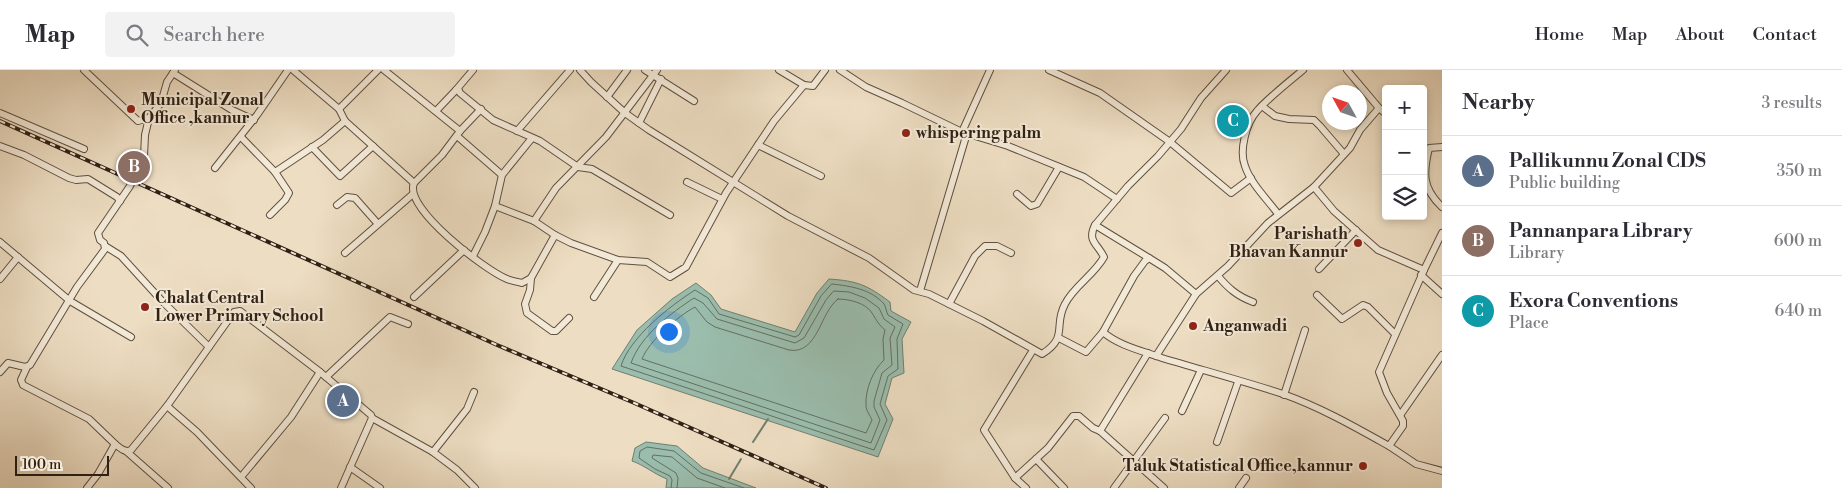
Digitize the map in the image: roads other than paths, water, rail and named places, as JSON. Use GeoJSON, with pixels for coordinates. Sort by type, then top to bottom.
{"type":"FeatureCollection","features":[{"type":"Feature","properties":{"kind":"street"},"geometry":{"type":"LineString","coordinates":[[84,70],[138,121],[148,118]]}},
{"type":"Feature","properties":{"kind":"street"},"geometry":{"type":"LineString","coordinates":[[215,168],[254,120],[288,70]]}},
{"type":"Feature","properties":{"kind":"street"},"geometry":{"type":"LineString","coordinates":[[293,70],[339,109],[345,120],[414,183]]}},
{"type":"Feature","properties":{"kind":"street"},"geometry":{"type":"LineString","coordinates":[[339,109],[378,70]]}},
{"type":"Feature","properties":{"kind":"street"},"geometry":{"type":"LineString","coordinates":[[384,70],[436,111],[502,175]]}},
{"type":"Feature","properties":{"kind":"street"},"geometry":{"type":"LineString","coordinates":[[436,111],[473,70]]}},
{"type":"Feature","properties":{"kind":"street"},"geometry":{"type":"LineString","coordinates":[[517,131],[570,70]]}},
{"type":"Feature","properties":{"kind":"street"},"geometry":{"type":"LineString","coordinates":[[580,70],[607,97],[639,123],[788,216],[869,258],[914,290],[949,304],[1042,354],[1053,347],[1059,338],[1062,311],[1066,302],[1104,257],[1091,236],[1095,225],[1170,142],[1201,98],[1226,70]]}},
{"type":"Feature","properties":{"kind":"street"},"geometry":{"type":"LineString","coordinates":[[607,97],[627,70]]}},
{"type":"Feature","properties":{"kind":"street"},"geometry":{"type":"LineString","coordinates":[[645,70],[655,73],[670,87],[694,101]]}},
{"type":"Feature","properties":{"kind":"street"},"geometry":{"type":"LineString","coordinates":[[779,70],[804,85],[814,86],[825,70]]}},
{"type":"Feature","properties":{"kind":"street"},"geometry":{"type":"LineString","coordinates":[[840,70],[866,88],[964,132],[1008,146],[1084,177],[1117,199]]}},
{"type":"Feature","properties":{"kind":"street"},"geometry":{"type":"LineString","coordinates":[[920,291],[964,132],[990,70]]}},
{"type":"Feature","properties":{"kind":"street"},"geometry":{"type":"LineString","coordinates":[[1049,70],[1063,73],[1100,93],[1170,142],[1231,193],[1251,178]]}},
{"type":"Feature","properties":{"kind":"street"},"geometry":{"type":"LineString","coordinates":[[1278,214],[1251,178],[1245,166],[1243,150],[1252,117],[1304,70]]}},
{"type":"Feature","properties":{"kind":"street"},"geometry":{"type":"LineString","coordinates":[[1347,70],[1382,111]]}},
{"type":"Feature","properties":{"kind":"street"},"geometry":{"type":"LineString","coordinates":[[209,347],[162,301],[121,256],[105,246],[100,240],[98,232],[130,186],[144,156],[148,118],[161,103],[168,82],[174,72],[232,110],[254,120]]}},
{"type":"Feature","properties":{"kind":"street"},"geometry":{"type":"LineString","coordinates":[[534,221],[556,188],[606,137],[655,73]]}},
{"type":"Feature","properties":{"kind":"street"},"geometry":{"type":"LineString","coordinates":[[639,123],[661,79]]}},
{"type":"Feature","properties":{"kind":"street"},"geometry":{"type":"LineString","coordinates":[[495,206],[534,221],[571,243],[618,260],[647,262],[670,277],[686,267],[722,199],[774,121],[804,85]]}},
{"type":"Feature","properties":{"kind":"street"},"geometry":{"type":"LineString","coordinates":[[456,90],[458,88],[460,93],[493,120],[532,138],[578,167],[592,168],[670,214]]}},
{"type":"Feature","properties":{"kind":"street"},"geometry":{"type":"LineString","coordinates":[[1262,106],[1275,116],[1289,119],[1314,120],[1344,154]]}},
{"type":"Feature","properties":{"kind":"street"},"geometry":{"type":"LineString","coordinates":[[1156,356],[1196,294],[1218,276],[1278,214],[1314,188],[1344,154],[1360,130],[1379,108]]}},
{"type":"Feature","properties":{"kind":"street"},"geometry":{"type":"LineString","coordinates":[[481,110],[411,188],[422,210],[464,250],[507,279],[522,283],[531,278]]}},
{"type":"Feature","properties":{"kind":"street"},"geometry":{"type":"LineString","coordinates":[[0,113],[84,148]]}},
{"type":"Feature","properties":{"kind":"street"},"geometry":{"type":"LineString","coordinates":[[275,172],[323,140],[345,120]]}},
{"type":"Feature","properties":{"kind":"street"},"geometry":{"type":"LineString","coordinates":[[241,137],[275,172],[289,193],[285,200],[270,215]]}},
{"type":"Feature","properties":{"kind":"street"},"geometry":{"type":"LineString","coordinates":[[473,256],[495,206],[502,175],[532,138]]}},
{"type":"Feature","properties":{"kind":"street"},"geometry":{"type":"LineString","coordinates":[[758,145],[822,176]]}},
{"type":"Feature","properties":{"kind":"street"},"geometry":{"type":"LineString","coordinates":[[1427,145],[1442,147]]}},
{"type":"Feature","properties":{"kind":"street"},"geometry":{"type":"LineString","coordinates":[[0,146],[24,155],[69,178],[76,180],[88,179],[117,197],[120,201]]}},
{"type":"Feature","properties":{"kind":"street"},"geometry":{"type":"LineString","coordinates":[[312,147],[340,176],[373,146]]}},
{"type":"Feature","properties":{"kind":"street"},"geometry":{"type":"LineString","coordinates":[[1017,194],[1030,206],[1037,204],[1059,166]]}},
{"type":"Feature","properties":{"kind":"street"},"geometry":{"type":"LineString","coordinates":[[1424,175],[1425,182],[1435,200],[1442,207]]}},
{"type":"Feature","properties":{"kind":"street"},"geometry":{"type":"LineString","coordinates":[[687,182],[722,199]]}},
{"type":"Feature","properties":{"kind":"street"},"geometry":{"type":"LineString","coordinates":[[1314,188],[1334,211],[1378,250],[1423,272],[1442,294]]}},
{"type":"Feature","properties":{"kind":"street"},"geometry":{"type":"LineString","coordinates":[[345,253],[413,194]]}},
{"type":"Feature","properties":{"kind":"street"},"geometry":{"type":"LineString","coordinates":[[337,205],[348,197],[356,198],[378,224]]}},
{"type":"Feature","properties":{"kind":"street"},"geometry":{"type":"LineString","coordinates":[[1095,225],[1165,268],[1196,294]]}},
{"type":"Feature","properties":{"kind":"street"},"geometry":{"type":"LineString","coordinates":[[1319,269],[1356,230]]}},
{"type":"Feature","properties":{"kind":"street"},"geometry":{"type":"LineString","coordinates":[[1389,446],[1403,426],[1403,421],[1401,414],[1387,393],[1379,372],[1442,233]]}},
{"type":"Feature","properties":{"kind":"street"},"geometry":{"type":"LineString","coordinates":[[555,235],[531,278],[530,290],[524,304],[528,313],[552,332],[556,331],[569,318]]}},
{"type":"Feature","properties":{"kind":"street"},"geometry":{"type":"LineString","coordinates":[[0,242],[70,301],[131,338]]}},
{"type":"Feature","properties":{"kind":"street"},"geometry":{"type":"LineString","coordinates":[[105,246],[77,287],[27,367],[21,380],[24,385],[89,419],[115,444],[126,451],[168,488]]}},
{"type":"Feature","properties":{"kind":"street"},"geometry":{"type":"LineString","coordinates":[[949,304],[975,256],[985,246],[997,246],[1011,253]]}},
{"type":"Feature","properties":{"kind":"street"},"geometry":{"type":"LineString","coordinates":[[414,297],[464,250]]}},
{"type":"Feature","properties":{"kind":"street"},"geometry":{"type":"LineString","coordinates":[[0,279],[18,256]]}},
{"type":"Feature","properties":{"kind":"street"},"geometry":{"type":"LineString","coordinates":[[1059,338],[1086,352],[1103,332],[1134,276],[1145,260],[1149,258]]}},
{"type":"Feature","properties":{"kind":"street"},"geometry":{"type":"LineString","coordinates":[[594,297],[618,260]]}},
{"type":"Feature","properties":{"kind":"street"},"geometry":{"type":"LineString","coordinates":[[1218,276],[1227,288],[1242,298],[1253,302]]}},
{"type":"Feature","properties":{"kind":"street"},"geometry":{"type":"LineString","coordinates":[[1317,294],[1342,319],[1363,305],[1368,307],[1395,334]]}},
{"type":"Feature","properties":{"kind":"street"},"geometry":{"type":"LineString","coordinates":[[126,451],[131,450],[167,406],[234,312],[240,311],[320,372],[372,418],[433,452],[458,470],[475,488]]}},
{"type":"Feature","properties":{"kind":"street"},"geometry":{"type":"LineString","coordinates":[[326,377],[390,316],[408,324]]}},
{"type":"Feature","properties":{"kind":"street"},"geometry":{"type":"LineString","coordinates":[[1284,395],[1305,330]]}},
{"type":"Feature","properties":{"kind":"street"},"geometry":{"type":"LineString","coordinates":[[1103,332],[1121,342],[1156,356],[1284,395],[1346,422],[1389,446],[1416,464],[1442,471]]}},
{"type":"Feature","properties":{"kind":"street"},"geometry":{"type":"LineString","coordinates":[[1026,488],[1016,478],[984,430],[1033,350]]}},
{"type":"Feature","properties":{"kind":"street"},"geometry":{"type":"LineString","coordinates":[[1100,432],[1148,353]]}},
{"type":"Feature","properties":{"kind":"street"},"geometry":{"type":"LineString","coordinates":[[1401,414],[1442,355]]}},
{"type":"Feature","properties":{"kind":"street"},"geometry":{"type":"LineString","coordinates":[[0,372],[4,362],[27,367]]}},
{"type":"Feature","properties":{"kind":"street"},"geometry":{"type":"LineString","coordinates":[[1182,410],[1202,370]]}},
{"type":"Feature","properties":{"kind":"street"},"geometry":{"type":"LineString","coordinates":[[241,477],[290,417],[320,372]]}},
{"type":"Feature","properties":{"kind":"street"},"geometry":{"type":"LineString","coordinates":[[1217,442],[1238,382]]}},
{"type":"Feature","properties":{"kind":"street"},"geometry":{"type":"LineString","coordinates":[[433,452],[467,409],[474,392]]}},
{"type":"Feature","properties":{"kind":"street"},"geometry":{"type":"LineString","coordinates":[[167,406],[197,432],[251,488]]}},
{"type":"Feature","properties":{"kind":"street"},"geometry":{"type":"LineString","coordinates":[[1016,478],[1048,448],[1073,416],[1079,416],[1164,488]]}},
{"type":"Feature","properties":{"kind":"street"},"geometry":{"type":"LineString","coordinates":[[341,488],[372,418]]}},
{"type":"Feature","properties":{"kind":"street"},"geometry":{"type":"LineString","coordinates":[[1114,488],[1165,418]]}},
{"type":"Feature","properties":{"kind":"street"},"geometry":{"type":"LineString","coordinates":[[87,488],[98,474],[115,444]]}},
{"type":"Feature","properties":{"kind":"street"},"geometry":{"type":"LineString","coordinates":[[1036,459],[1064,488]]}},
{"type":"Feature","properties":{"kind":"street"},"geometry":{"type":"LineString","coordinates":[[350,467],[380,488]]}},
{"type":"Feature","properties":{"kind":"street"},"geometry":{"type":"LineString","coordinates":[[1239,488],[1246,478]]}},
{"type":"Feature","properties":{"kind":"water"},"geometry":{"type":"Polygon","coordinates":[[[829,279],[848,281],[868,288],[890,302],[891,311],[911,322],[902,339],[904,373],[892,378],[885,404],[893,419],[878,457],[612,369],[637,330],[672,299],[696,283],[711,295],[721,309],[795,332],[817,293],[829,279]]]}},
{"type":"Feature","properties":{"kind":"water"},"geometry":{"type":"Polygon","coordinates":[[[646,442],[677,446],[703,468],[756,488],[666,488],[667,479],[632,461],[635,448],[646,442]]]}},
{"type":"Feature","properties":{"kind":"waterway"},"geometry":{"type":"LineString","coordinates":[[753,442],[768,419]]}},
{"type":"Feature","properties":{"kind":"waterway"},"geometry":{"type":"LineString","coordinates":[[729,479],[741,459]]}},
{"type":"Feature","properties":{"kind":"railway"},"geometry":{"type":"LineString","coordinates":[[0,121],[497,345],[632,402],[826,488]]}},
{"type":"Feature","properties":{"kind":"place","name":"Municipal Zonal Office ,kannur"},"geometry":{"type":"Point","coordinates":[131,109]}},
{"type":"Feature","properties":{"kind":"place","name":"Exora Conventions"},"geometry":{"type":"Point","coordinates":[1233,121]}},
{"type":"Feature","properties":{"kind":"place","name":"whispering palm"},"geometry":{"type":"Point","coordinates":[906,133]}},
{"type":"Feature","properties":{"kind":"place","name":"Pannanpara Library"},"geometry":{"type":"Point","coordinates":[134,167]}},
{"type":"Feature","properties":{"kind":"place","name":"Parishath Bhavan Kannur"},"geometry":{"type":"Point","coordinates":[1358,243]}},
{"type":"Feature","properties":{"kind":"place","name":"Chalat Central Lower Primary School"},"geometry":{"type":"Point","coordinates":[145,307]}},
{"type":"Feature","properties":{"kind":"place","name":"Anganwadi"},"geometry":{"type":"Point","coordinates":[1193,326]}},
{"type":"Feature","properties":{"kind":"place","name":"Pallikunnu Zonal CDS"},"geometry":{"type":"Point","coordinates":[343,401]}},
{"type":"Feature","properties":{"kind":"place","name":"Taluk Statistical Office,kannur"},"geometry":{"type":"Point","coordinates":[1363,466]}}]}
